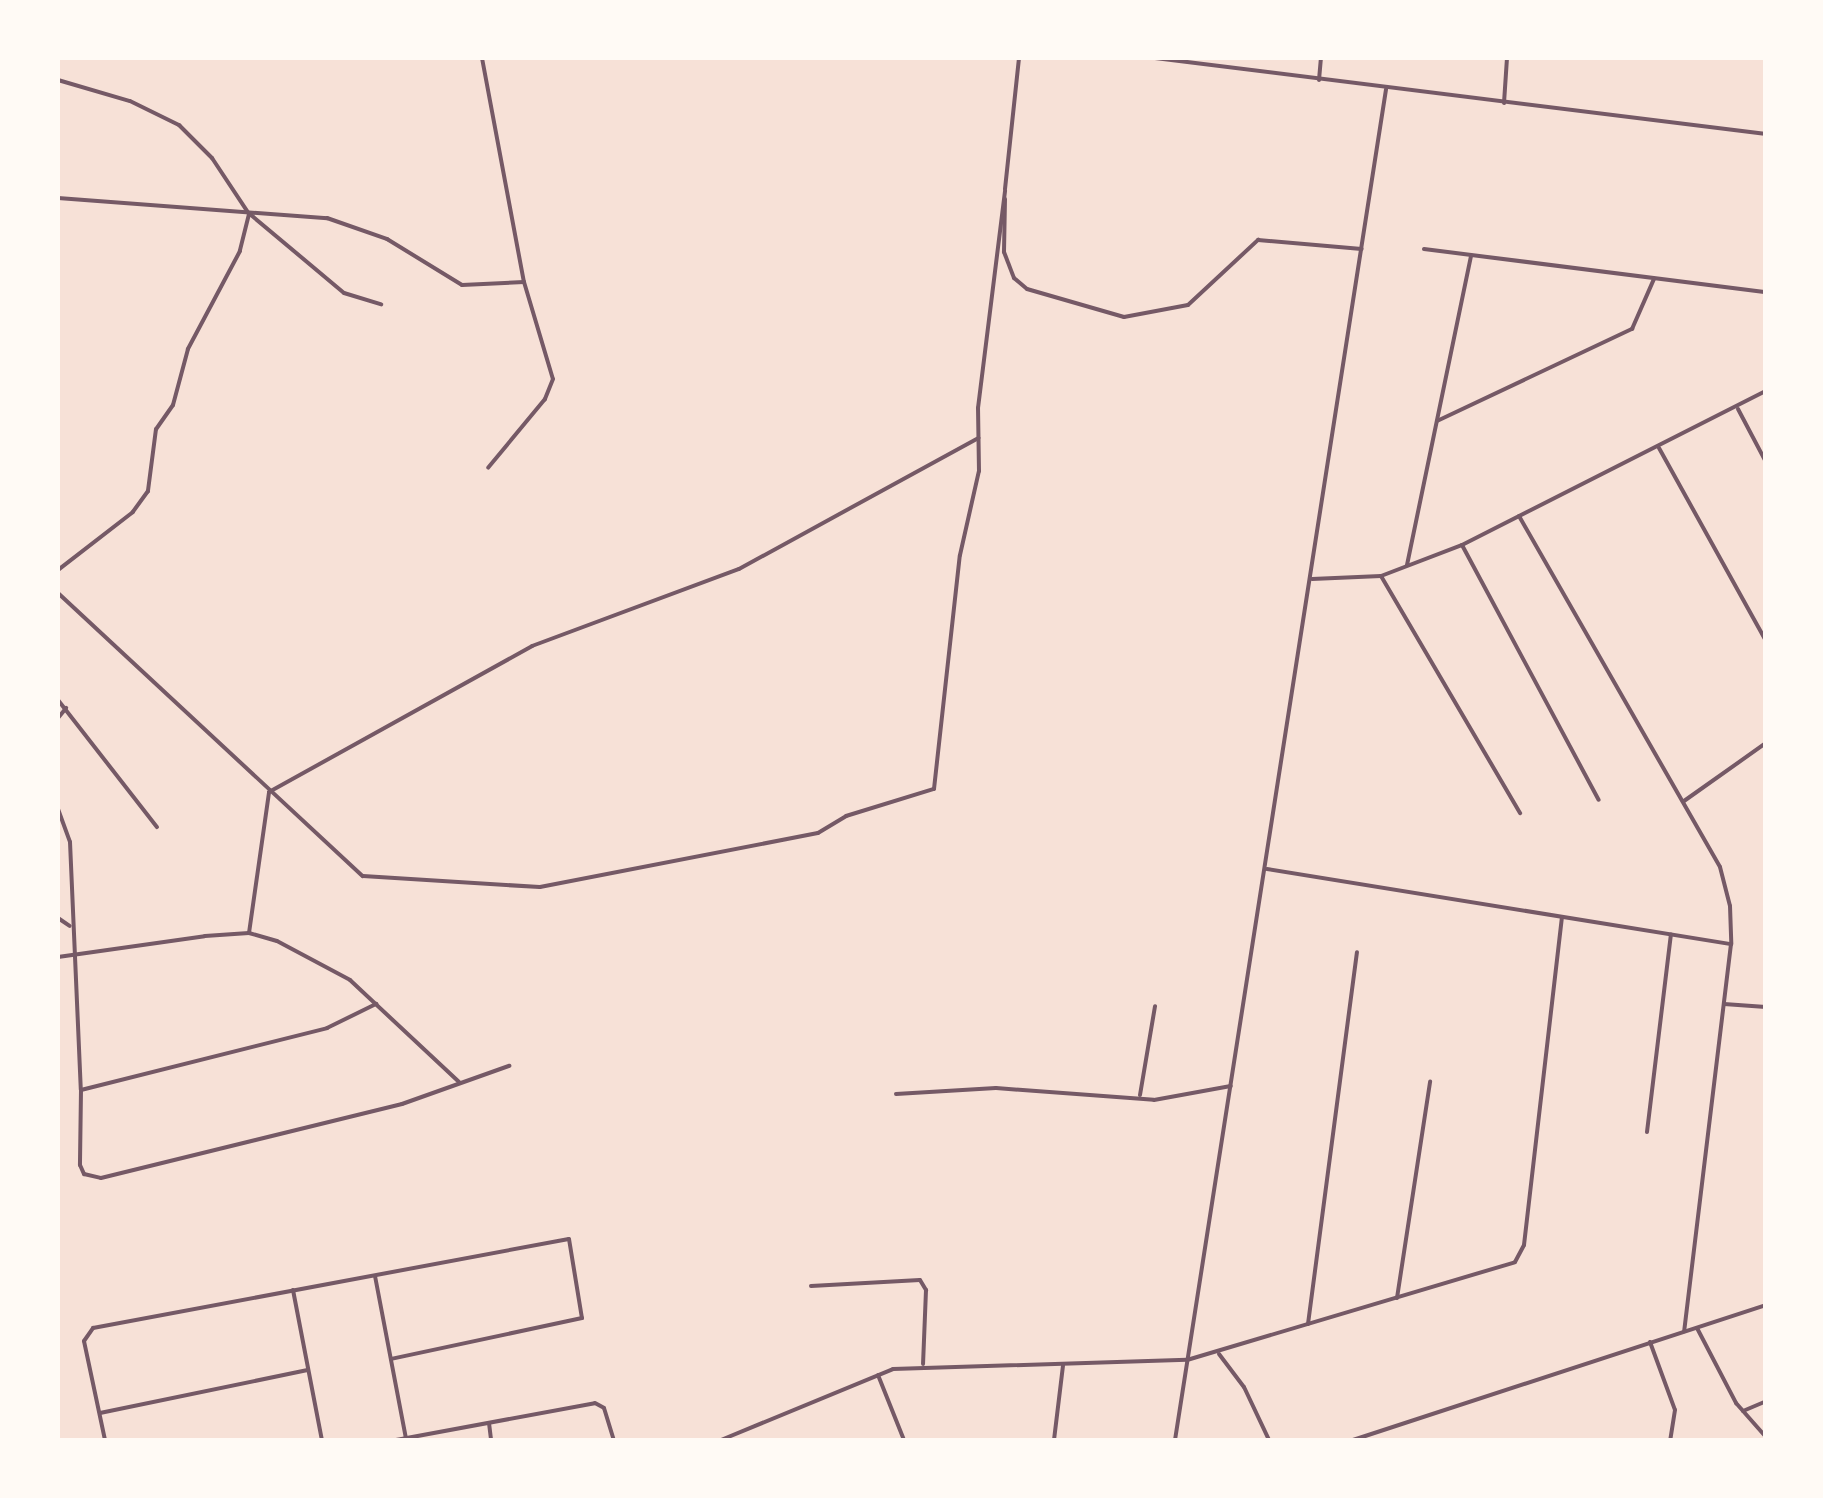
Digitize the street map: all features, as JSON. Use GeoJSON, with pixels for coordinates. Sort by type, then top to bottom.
{"type":"FeatureCollection","features":[{"type":"Feature","properties":{"kind":"street"},"geometry":{"type":"LineString","coordinates":[[482,58],[524,282],[552,386],[488,468]]}},
{"type":"Feature","properties":{"kind":"street"},"geometry":{"type":"LineString","coordinates":[[58,593],[363,876],[540,886],[791,833],[818,833],[846,816],[934,790],[978,438],[1018,58]]}},
{"type":"Feature","properties":{"kind":"street"},"geometry":{"type":"LineString","coordinates":[[1156,58],[1766,134]]}},
{"type":"Feature","properties":{"kind":"street"},"geometry":{"type":"LineString","coordinates":[[1318,80],[1321,58]]}},
{"type":"Feature","properties":{"kind":"street"},"geometry":{"type":"LineString","coordinates":[[1504,103],[1507,58]]}},
{"type":"Feature","properties":{"kind":"street"},"geometry":{"type":"LineString","coordinates":[[58,80],[130,101],[179,125],[212,158],[250,213],[344,293],[381,304]]}},
{"type":"Feature","properties":{"kind":"street"},"geometry":{"type":"LineString","coordinates":[[1175,1440],[1268,868],[1386,89]]}},
{"type":"Feature","properties":{"kind":"street"},"geometry":{"type":"LineString","coordinates":[[1005,191],[1004,252],[1014,278],[1027,289],[1124,317],[1188,305],[1258,240],[1362,248]]}},
{"type":"Feature","properties":{"kind":"street"},"geometry":{"type":"LineString","coordinates":[[58,198],[336,219],[387,239],[462,285],[524,282]]}},
{"type":"Feature","properties":{"kind":"street"},"geometry":{"type":"LineString","coordinates":[[58,570],[136,510],[148,491],[156,429],[173,405],[188,349],[240,251],[250,213]]}},
{"type":"Feature","properties":{"kind":"street"},"geometry":{"type":"LineString","coordinates":[[1424,249],[1766,292]]}},
{"type":"Feature","properties":{"kind":"street"},"geometry":{"type":"LineString","coordinates":[[1406,567],[1470,256]]}},
{"type":"Feature","properties":{"kind":"street"},"geometry":{"type":"LineString","coordinates":[[1437,420],[1632,329],[1654,279]]}},
{"type":"Feature","properties":{"kind":"street"},"geometry":{"type":"LineString","coordinates":[[1312,579],[1381,576],[1462,545],[1738,409],[1766,391]]}},
{"type":"Feature","properties":{"kind":"street"},"geometry":{"type":"LineString","coordinates":[[1738,409],[1766,462]]}},
{"type":"Feature","properties":{"kind":"street"},"geometry":{"type":"LineString","coordinates":[[269,792],[532,646],[739,570],[978,438]]}},
{"type":"Feature","properties":{"kind":"street"},"geometry":{"type":"LineString","coordinates":[[1659,448],[1766,642]]}},
{"type":"Feature","properties":{"kind":"street"},"geometry":{"type":"LineString","coordinates":[[1519,516],[1720,866],[1731,944],[1684,1331]]}},
{"type":"Feature","properties":{"kind":"street"},"geometry":{"type":"LineString","coordinates":[[1462,545],[1599,800]]}},
{"type":"Feature","properties":{"kind":"street"},"geometry":{"type":"LineString","coordinates":[[1381,576],[1520,813]]}},
{"type":"Feature","properties":{"kind":"street"},"geometry":{"type":"LineString","coordinates":[[58,700],[157,827]]}},
{"type":"Feature","properties":{"kind":"street"},"geometry":{"type":"LineString","coordinates":[[58,718],[66,708]]}},
{"type":"Feature","properties":{"kind":"street"},"geometry":{"type":"LineString","coordinates":[[1684,801],[1766,742]]}},
{"type":"Feature","properties":{"kind":"street"},"geometry":{"type":"LineString","coordinates":[[249,934],[269,792]]}},
{"type":"Feature","properties":{"kind":"street"},"geometry":{"type":"LineString","coordinates":[[58,809],[70,842],[80,1165],[84,1174],[101,1178],[256,1144],[509,1066]]}},
{"type":"Feature","properties":{"kind":"street"},"geometry":{"type":"LineString","coordinates":[[1268,868],[1731,944]]}},
{"type":"Feature","properties":{"kind":"street"},"geometry":{"type":"LineString","coordinates":[[721,1440],[878,1375],[923,1364],[1063,1366],[1186,1360],[1506,1268],[1520,1256],[1562,917]]}},
{"type":"Feature","properties":{"kind":"street"},"geometry":{"type":"LineString","coordinates":[[58,918],[70,926]]}},
{"type":"Feature","properties":{"kind":"street"},"geometry":{"type":"LineString","coordinates":[[58,957],[74,960],[249,934],[314,957],[376,1004],[461,1083]]}},
{"type":"Feature","properties":{"kind":"street"},"geometry":{"type":"LineString","coordinates":[[1646,1132],[1671,934]]}},
{"type":"Feature","properties":{"kind":"street"},"geometry":{"type":"LineString","coordinates":[[1308,1325],[1357,952]]}},
{"type":"Feature","properties":{"kind":"street"},"geometry":{"type":"LineString","coordinates":[[80,1090],[327,1028],[376,1004]]}},
{"type":"Feature","properties":{"kind":"street"},"geometry":{"type":"LineString","coordinates":[[1724,1004],[1766,1008]]}},
{"type":"Feature","properties":{"kind":"street"},"geometry":{"type":"LineString","coordinates":[[1140,1095],[1155,1006]]}},
{"type":"Feature","properties":{"kind":"street"},"geometry":{"type":"LineString","coordinates":[[1397,1298],[1430,1082]]}},
{"type":"Feature","properties":{"kind":"street"},"geometry":{"type":"LineString","coordinates":[[896,1094],[996,1088],[1140,1095],[1154,1100],[1232,1086]]}},
{"type":"Feature","properties":{"kind":"street"},"geometry":{"type":"LineString","coordinates":[[105,1440],[84,1340],[94,1328],[557,1238],[569,1239],[574,1249],[582,1318],[390,1359]]}},
{"type":"Feature","properties":{"kind":"street"},"geometry":{"type":"LineString","coordinates":[[374,1276],[406,1438]]}},
{"type":"Feature","properties":{"kind":"street"},"geometry":{"type":"LineString","coordinates":[[811,1286],[920,1280],[926,1290],[923,1364]]}},
{"type":"Feature","properties":{"kind":"street"},"geometry":{"type":"LineString","coordinates":[[293,1290],[322,1440]]}},
{"type":"Feature","properties":{"kind":"street"},"geometry":{"type":"LineString","coordinates":[[1353,1440],[1766,1305]]}},
{"type":"Feature","properties":{"kind":"street"},"geometry":{"type":"LineString","coordinates":[[1697,1328],[1743,1411],[1766,1437]]}},
{"type":"Feature","properties":{"kind":"street"},"geometry":{"type":"LineString","coordinates":[[1650,1342],[1674,1410],[1670,1440]]}},
{"type":"Feature","properties":{"kind":"street"},"geometry":{"type":"LineString","coordinates":[[1218,1353],[1244,1387],[1269,1440]]}},
{"type":"Feature","properties":{"kind":"street"},"geometry":{"type":"LineString","coordinates":[[1054,1440],[1063,1366]]}},
{"type":"Feature","properties":{"kind":"street"},"geometry":{"type":"LineString","coordinates":[[100,1414],[308,1370]]}},
{"type":"Feature","properties":{"kind":"street"},"geometry":{"type":"LineString","coordinates":[[878,1375],[904,1440]]}},
{"type":"Feature","properties":{"kind":"street"},"geometry":{"type":"LineString","coordinates":[[1743,1411],[1766,1401]]}},
{"type":"Feature","properties":{"kind":"street"},"geometry":{"type":"LineString","coordinates":[[396,1440],[595,1403],[606,1414],[614,1440]]}},
{"type":"Feature","properties":{"kind":"street"},"geometry":{"type":"LineString","coordinates":[[489,1423],[491,1440]]}}]}
